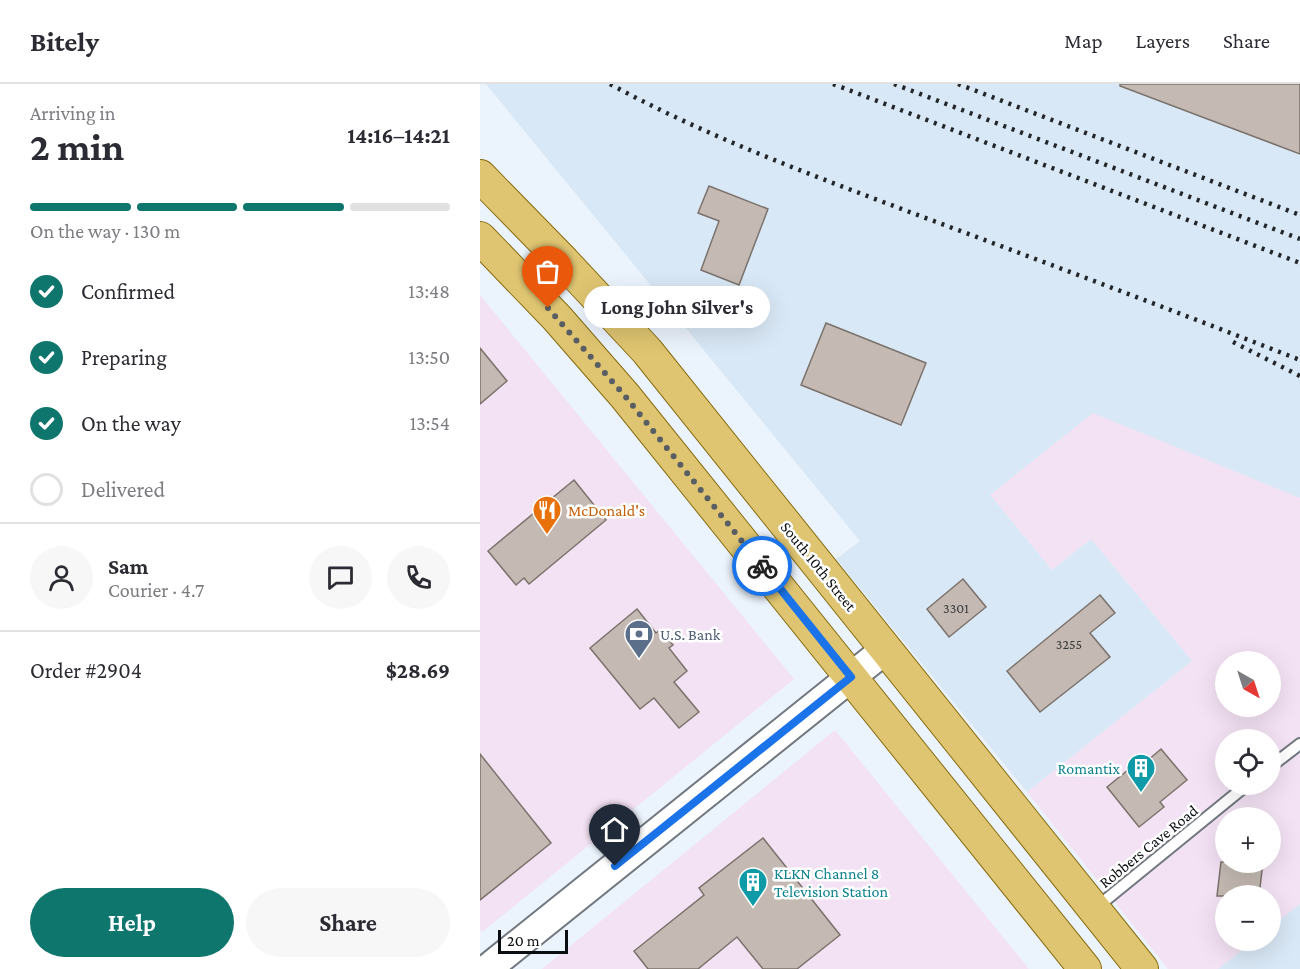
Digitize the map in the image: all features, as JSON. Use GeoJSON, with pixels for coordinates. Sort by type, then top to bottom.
{"type":"FeatureCollection","features":[{"type":"Feature","properties":{"kind":"main road","name":"South 10th Street"},"geometry":{"type":"LineString","coordinates":[[480,176],[647,351],[1142,969]]}},
{"type":"Feature","properties":{"kind":"main road"},"geometry":{"type":"LineString","coordinates":[[480,238],[557,318],[625,396],[1085,969]]}},
{"type":"Feature","properties":{"kind":"street"},"geometry":{"type":"LineString","coordinates":[[487,969],[886,649]]}},
{"type":"Feature","properties":{"kind":"lane"},"geometry":{"type":"LineString","coordinates":[[1281,759],[1300,744]]}},
{"type":"Feature","properties":{"kind":"lane","name":"Robbers Cave Road"},"geometry":{"type":"LineString","coordinates":[[1094,909],[1234,795]]}},
{"type":"Feature","properties":{"kind":"shaded area"},"geometry":{"type":"Polygon","coordinates":[[[486,84],[1300,84],[1300,498],[1093,413],[990,495],[1052,570],[1091,539],[1192,661],[1027,792],[836,559],[860,541],[486,84]]]}},
{"type":"Feature","properties":{"kind":"shaded area"},"geometry":{"type":"Polygon","coordinates":[[[480,295],[794,679],[482,932],[480,930],[480,295]]]}},
{"type":"Feature","properties":{"kind":"shaded area"},"geometry":{"type":"Polygon","coordinates":[[[1093,412],[1300,498],[1300,904],[1281,919],[1281,885],[1215,885],[1215,951],[1241,951],[1218,969],[1168,969],[1027,792],[1192,661],[1091,539],[1052,570],[990,495],[1093,412]]]}},
{"type":"Feature","properties":{"kind":"shaded area"},"geometry":{"type":"Polygon","coordinates":[[[835,730],[1029,969],[542,969],[835,730]]]}},
{"type":"Feature","properties":{"kind":"shaded area"},"geometry":{"type":"Polygon","coordinates":[[[1300,904],[1300,969],[1218,969],[1241,951],[1281,951],[1281,919],[1300,904]]]}},
{"type":"Feature","properties":{"kind":"building"},"geometry":{"type":"Polygon","coordinates":[[[1120,84],[1300,84],[1300,154],[1120,86],[1120,84]]]}},
{"type":"Feature","properties":{"kind":"building"},"geometry":{"type":"Polygon","coordinates":[[[709,186],[768,209],[739,285],[701,270],[719,221],[698,213],[709,186]]]}},
{"type":"Feature","properties":{"kind":"building"},"geometry":{"type":"Polygon","coordinates":[[[826,323],[926,363],[901,425],[801,385],[826,323]]]}},
{"type":"Feature","properties":{"kind":"building"},"geometry":{"type":"Polygon","coordinates":[[[480,348],[507,381],[480,404],[480,348]]]}},
{"type":"Feature","properties":{"kind":"building","name":"McDonald's"},"geometry":{"type":"Polygon","coordinates":[[[574,480],[606,520],[529,584],[524,578],[516,585],[488,551],[574,480]]]}},
{"type":"Feature","properties":{"kind":"building"},"geometry":{"type":"Polygon","coordinates":[[[963,579],[986,607],[949,637],[927,609],[963,579]]]}},
{"type":"Feature","properties":{"kind":"building"},"geometry":{"type":"Polygon","coordinates":[[[1100,595],[1115,613],[1090,633],[1110,657],[1040,712],[1007,671],[1100,595]]]}},
{"type":"Feature","properties":{"kind":"building","name":"U.S. Bank"},"geometry":{"type":"Polygon","coordinates":[[[637,609],[656,633],[660,630],[673,645],[669,648],[687,671],[674,682],[699,712],[679,728],[654,698],[640,709],[590,648],[637,609]]]}},
{"type":"Feature","properties":{"kind":"building","name":"Romantix"},"geometry":{"type":"Polygon","coordinates":[[[1161,749],[1187,780],[1160,802],[1164,807],[1139,827],[1107,787],[1144,757],[1147,761],[1161,749]]]}},
{"type":"Feature","properties":{"kind":"building"},"geometry":{"type":"Polygon","coordinates":[[[480,754],[551,843],[480,900],[480,754]]]}},
{"type":"Feature","properties":{"kind":"building","name":"KLKN Channel 8 Television Station"},"geometry":{"type":"Polygon","coordinates":[[[763,838],[840,935],[797,969],[763,969],[737,937],[698,969],[648,969],[634,951],[704,895],[699,888],[763,838]]]}},
{"type":"Feature","properties":{"kind":"building"},"geometry":{"type":"Polygon","coordinates":[[[1220,873],[1262,873],[1260,885],[1218,885],[1220,873]]]}},
{"type":"Feature","properties":{"kind":"railway"},"geometry":{"type":"LineString","coordinates":[[610,84],[686,122],[764,156],[1300,360]]}},
{"type":"Feature","properties":{"kind":"railway"},"geometry":{"type":"LineString","coordinates":[[833,84],[1300,263]]}},
{"type":"Feature","properties":{"kind":"railway"},"geometry":{"type":"LineString","coordinates":[[894,84],[1300,239]]}},
{"type":"Feature","properties":{"kind":"railway"},"geometry":{"type":"LineString","coordinates":[[958,84],[1300,215]]}},
{"type":"Feature","properties":{"kind":"railway"},"geometry":{"type":"LineString","coordinates":[[1233,342],[1300,376]]}},
{"type":"Feature","properties":{"kind":"way so far"},"geometry":{"type":"LineString","coordinates":[[548,308],[625,396],[762,566]]}},
{"type":"Feature","properties":{"kind":"place","name":"Long John Silver's"},"geometry":{"type":"Point","coordinates":[548,308]}},
{"type":"Feature","properties":{"kind":"place","name":"McDonald's"},"geometry":{"type":"Point","coordinates":[547,536]}},
{"type":"Feature","properties":{"kind":"place","name":"U.S. Bank"},"geometry":{"type":"Point","coordinates":[639,660]}},
{"type":"Feature","properties":{"kind":"place","name":"Romantix"},"geometry":{"type":"Point","coordinates":[1141,794]}},
{"type":"Feature","properties":{"kind":"place","name":"KLKN Channel 8 Television Station"},"geometry":{"type":"Point","coordinates":[753,908]}},
{"type":"Feature","properties":{"kind":"route"},"geometry":{"type":"LineString","coordinates":[[615,866],[851,677],[762,566]]}}]}
